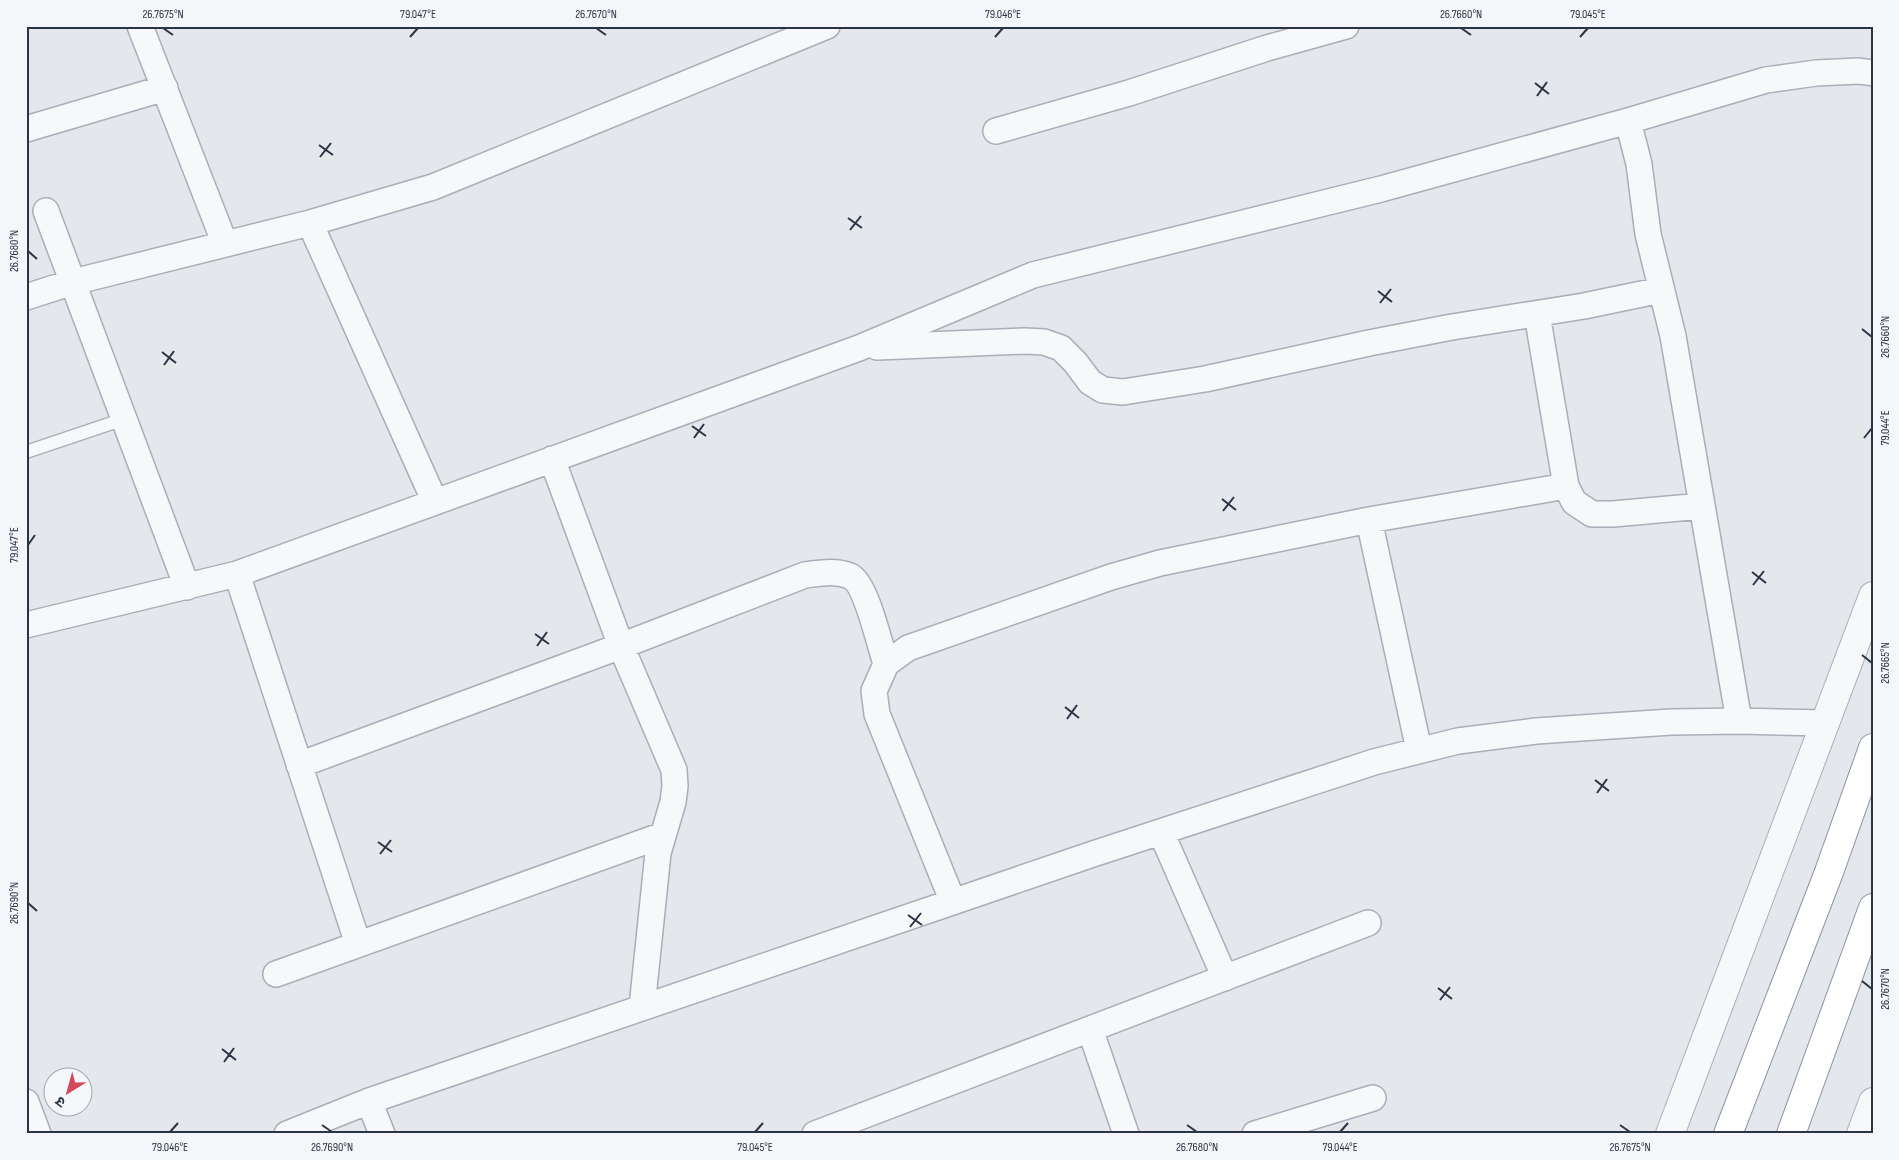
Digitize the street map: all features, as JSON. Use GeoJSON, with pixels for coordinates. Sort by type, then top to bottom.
{"type":"FeatureCollection","features":[{"type":"Feature","properties":{"kind":"highway"},"geometry":{"type":"LineString","coordinates":[[1728,1134],[1829,872],[1873,748]]}},
{"type":"Feature","properties":{"kind":"highway"},"geometry":{"type":"LineString","coordinates":[[1791,1134],[1873,908]]}},
{"type":"Feature","properties":{"kind":"street"},"geometry":{"type":"LineString","coordinates":[[140,26],[225,244]]}},
{"type":"Feature","properties":{"kind":"street"},"geometry":{"type":"LineString","coordinates":[[26,297],[73,282],[310,223],[433,187],[827,26]]}},
{"type":"Feature","properties":{"kind":"street"},"geometry":{"type":"LineString","coordinates":[[996,132],[1129,93],[1267,48],[1346,26]]}},
{"type":"Feature","properties":{"kind":"street"},"geometry":{"type":"LineString","coordinates":[[26,625],[237,574],[859,348],[1033,275],[1381,189],[1628,121],[1766,80],[1816,73],[1859,71],[1873,73]]}},
{"type":"Feature","properties":{"kind":"street"},"geometry":{"type":"LineString","coordinates":[[26,129],[164,88]]}},
{"type":"Feature","properties":{"kind":"street"},"geometry":{"type":"LineString","coordinates":[[1628,121],[1639,164],[1648,234],[1672,336],[1739,720]]}},
{"type":"Feature","properties":{"kind":"street"},"geometry":{"type":"LineString","coordinates":[[46,211],[187,586]]}},
{"type":"Feature","properties":{"kind":"street"},"geometry":{"type":"LineString","coordinates":[[310,223],[435,502]]}},
{"type":"Feature","properties":{"kind":"street"},"geometry":{"type":"LineString","coordinates":[[859,348],[1025,341],[1044,342],[1061,348],[1075,362],[1090,382],[1103,390],[1123,392],[1205,378],[1378,341],[1584,306],[1660,290]]}},
{"type":"Feature","properties":{"kind":"street"},"geometry":{"type":"LineString","coordinates":[[1537,314],[1566,486],[1574,502],[1592,514],[1614,514],[1702,506]]}},
{"type":"Feature","properties":{"kind":"street"},"geometry":{"type":"LineString","coordinates":[[552,459],[621,646],[674,770],[673,802],[658,853],[642,1007]]}},
{"type":"Feature","properties":{"kind":"street"},"geometry":{"type":"LineString","coordinates":[[953,902],[877,714],[874,690],[886,664],[908,648],[1111,577],[1160,563],[1369,520],[1566,486]]}},
{"type":"Feature","properties":{"kind":"street"},"geometry":{"type":"LineString","coordinates":[[1369,520],[1420,750]]}},
{"type":"Feature","properties":{"kind":"street"},"geometry":{"type":"LineString","coordinates":[[299,764],[621,646],[805,575],[833,571],[852,577],[863,591],[886,664]]}},
{"type":"Feature","properties":{"kind":"street"},"geometry":{"type":"LineString","coordinates":[[237,574],[358,944]]}},
{"type":"Feature","properties":{"kind":"street"},"geometry":{"type":"LineString","coordinates":[[1670,1134],[1873,596]]}},
{"type":"Feature","properties":{"kind":"street"},"geometry":{"type":"LineString","coordinates":[[287,1134],[368,1101],[642,1007],[1374,762],[1458,741],[1536,731],[1672,722],[1739,720],[1825,723]]}},
{"type":"Feature","properties":{"kind":"street"},"geometry":{"type":"LineString","coordinates":[[1161,832],[1225,978]]}},
{"type":"Feature","properties":{"kind":"street"},"geometry":{"type":"LineString","coordinates":[[276,974],[663,835]]}},
{"type":"Feature","properties":{"kind":"street"},"geometry":{"type":"LineString","coordinates":[[816,1134],[1368,923]]}},
{"type":"Feature","properties":{"kind":"street"},"geometry":{"type":"LineString","coordinates":[[1090,1030],[1126,1134]]}},
{"type":"Feature","properties":{"kind":"street"},"geometry":{"type":"LineString","coordinates":[[1255,1134],[1373,1098]]}},
{"type":"Feature","properties":{"kind":"street"},"geometry":{"type":"LineString","coordinates":[[368,1101],[382,1134]]}},
{"type":"Feature","properties":{"kind":"street"},"geometry":{"type":"LineString","coordinates":[[26,1102],[38,1134]]}},
{"type":"Feature","properties":{"kind":"street"},"geometry":{"type":"LineString","coordinates":[[1861,1134],[1873,1102]]}},
{"type":"Feature","properties":{"kind":"lane"},"geometry":{"type":"LineString","coordinates":[[26,452],[124,418]]}}]}
